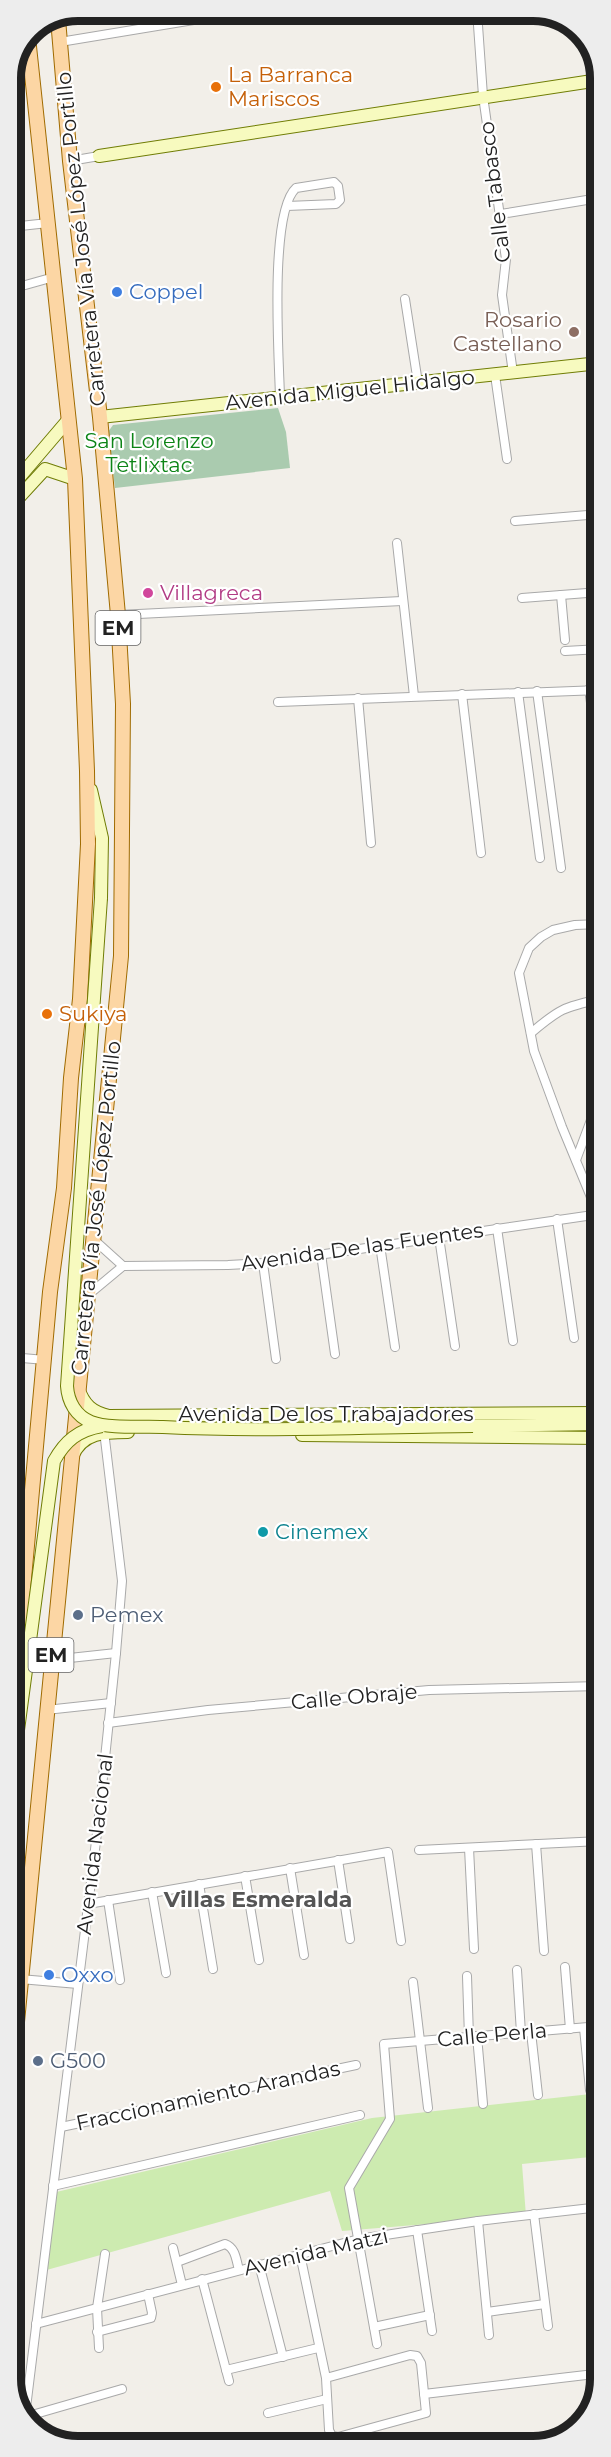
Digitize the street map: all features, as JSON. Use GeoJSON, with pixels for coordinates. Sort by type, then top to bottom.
{"type":"FeatureCollection","features":[{"type":"Feature","properties":{"kind":"main road","name":"Carretera Vía José López Portillo"},"geometry":{"type":"LineString","coordinates":[[21,1979],[78,1376],[121,956],[123,704],[118,615],[100,417],[70,161],[58,25]]}},
{"type":"Feature","properties":{"kind":"main road","name":"Carretera Vía José López Portillo"},"geometry":{"type":"LineString","coordinates":[[21,1582],[45,1360],[50,1292],[64,1188],[71,1078],[80,999],[86,920],[87,771],[75,479],[29,49]]}},
{"type":"Feature","properties":{"kind":"main road"},"geometry":{"type":"LineString","coordinates":[[99,156],[590,81]]}},
{"type":"Feature","properties":{"kind":"main road","name":"Avenida Miguel Hidalgo"},"geometry":{"type":"LineString","coordinates":[[100,417],[590,364]]}},
{"type":"Feature","properties":{"kind":"main road"},"geometry":{"type":"LineString","coordinates":[[21,475],[69,419]]}},
{"type":"Feature","properties":{"kind":"main road"},"geometry":{"type":"LineString","coordinates":[[21,495],[45,469],[75,479]]}},
{"type":"Feature","properties":{"kind":"main road"},"geometry":{"type":"LineString","coordinates":[[87,771],[102,838],[101,898],[67,1386],[70,1402],[75,1410],[82,1417],[102,1424],[194,1428],[590,1425]]}},
{"type":"Feature","properties":{"kind":"main road"},"geometry":{"type":"LineString","coordinates":[[78,1376],[78,1388],[82,1399],[89,1407],[103,1414]]}},
{"type":"Feature","properties":{"kind":"main road","name":"Avenida De los Trabajadores"},"geometry":{"type":"LineString","coordinates":[[103,1414],[590,1413]]}},
{"type":"Feature","properties":{"kind":"main road"},"geometry":{"type":"LineString","coordinates":[[21,1706],[50,1477],[54,1461],[62,1447],[74,1435],[89,1428],[107,1426],[412,1420],[486,1414]]}},
{"type":"Feature","properties":{"kind":"main road","name":"Avenida De los Trabajadores"},"geometry":{"type":"LineString","coordinates":[[70,1464],[81,1443],[90,1436],[104,1433],[590,1438]]}},
{"type":"Feature","properties":{"kind":"street"},"geometry":{"type":"LineString","coordinates":[[60,42],[187,21]]}},
{"type":"Feature","properties":{"kind":"street","name":"Calle Tabasco"},"geometry":{"type":"LineString","coordinates":[[478,21],[483,96],[506,259],[502,295],[513,373]]}},
{"type":"Feature","properties":{"kind":"street"},"geometry":{"type":"LineString","coordinates":[[70,161],[99,156]]}},
{"type":"Feature","properties":{"kind":"street"},"geometry":{"type":"LineString","coordinates":[[280,398],[278,247],[287,206],[296,188],[334,182],[338,186],[339,203],[287,206]]}},
{"type":"Feature","properties":{"kind":"street"},"geometry":{"type":"LineString","coordinates":[[501,214],[590,199]]}},
{"type":"Feature","properties":{"kind":"street"},"geometry":{"type":"LineString","coordinates":[[21,226],[48,223]]}},
{"type":"Feature","properties":{"kind":"street"},"geometry":{"type":"LineString","coordinates":[[21,287],[54,277]]}},
{"type":"Feature","properties":{"kind":"street"},"geometry":{"type":"LineString","coordinates":[[405,299],[418,383]]}},
{"type":"Feature","properties":{"kind":"street"},"geometry":{"type":"LineString","coordinates":[[495,375],[507,459]]}},
{"type":"Feature","properties":{"kind":"street"},"geometry":{"type":"LineString","coordinates":[[515,521],[590,515]]}},
{"type":"Feature","properties":{"kind":"street"},"geometry":{"type":"LineString","coordinates":[[397,543],[414,696]]}},
{"type":"Feature","properties":{"kind":"street"},"geometry":{"type":"LineString","coordinates":[[522,598],[590,593]]}},
{"type":"Feature","properties":{"kind":"street"},"geometry":{"type":"LineString","coordinates":[[561,595],[566,640]]}},
{"type":"Feature","properties":{"kind":"street"},"geometry":{"type":"LineString","coordinates":[[118,615],[402,601]]}},
{"type":"Feature","properties":{"kind":"street"},"geometry":{"type":"LineString","coordinates":[[565,651],[590,650]]}},
{"type":"Feature","properties":{"kind":"street"},"geometry":{"type":"LineString","coordinates":[[278,702],[589,689],[590,696]]}},
{"type":"Feature","properties":{"kind":"street"},"geometry":{"type":"LineString","coordinates":[[537,691],[561,868]]}},
{"type":"Feature","properties":{"kind":"street"},"geometry":{"type":"LineString","coordinates":[[518,692],[540,858]]}},
{"type":"Feature","properties":{"kind":"street"},"geometry":{"type":"LineString","coordinates":[[462,694],[481,853]]}},
{"type":"Feature","properties":{"kind":"street"},"geometry":{"type":"LineString","coordinates":[[358,698],[371,843]]}},
{"type":"Feature","properties":{"kind":"street"},"geometry":{"type":"LineString","coordinates":[[590,924],[553,930],[541,937],[529,948],[519,973],[538,1062],[590,1193]]}},
{"type":"Feature","properties":{"kind":"street"},"geometry":{"type":"LineString","coordinates":[[531,1033],[554,1013],[566,1007],[590,1001]]}},
{"type":"Feature","properties":{"kind":"street"},"geometry":{"type":"LineString","coordinates":[[576,1160],[590,1123]]}},
{"type":"Feature","properties":{"kind":"street","name":"Avenida De las Fuentes"},"geometry":{"type":"LineString","coordinates":[[123,1266],[263,1263],[590,1215]]}},
{"type":"Feature","properties":{"kind":"street"},"geometry":{"type":"LineString","coordinates":[[557,1219],[574,1338]]}},
{"type":"Feature","properties":{"kind":"street"},"geometry":{"type":"LineString","coordinates":[[497,1228],[513,1341]]}},
{"type":"Feature","properties":{"kind":"street"},"geometry":{"type":"LineString","coordinates":[[439,1237],[455,1346]]}},
{"type":"Feature","properties":{"kind":"street"},"geometry":{"type":"LineString","coordinates":[[86,1298],[123,1266],[92,1238]]}},
{"type":"Feature","properties":{"kind":"street"},"geometry":{"type":"LineString","coordinates":[[380,1245],[395,1347]]}},
{"type":"Feature","properties":{"kind":"street"},"geometry":{"type":"LineString","coordinates":[[321,1254],[335,1354]]}},
{"type":"Feature","properties":{"kind":"street"},"geometry":{"type":"LineString","coordinates":[[263,1263],[276,1359]]}},
{"type":"Feature","properties":{"kind":"street"},"geometry":{"type":"LineString","coordinates":[[21,1358],[45,1360]]}},
{"type":"Feature","properties":{"kind":"street","name":"Avenida Nacional"},"geometry":{"type":"LineString","coordinates":[[27,2403],[88,1904],[111,1703],[122,1581],[103,1414]]}},
{"type":"Feature","properties":{"kind":"street"},"geometry":{"type":"LineString","coordinates":[[51,1660],[116,1653]]}},
{"type":"Feature","properties":{"kind":"street","name":"Calle Obraje"},"geometry":{"type":"LineString","coordinates":[[108,1723],[208,1710],[429,1690],[590,1686]]}},
{"type":"Feature","properties":{"kind":"street"},"geometry":{"type":"LineString","coordinates":[[46,1710],[111,1703]]}},
{"type":"Feature","properties":{"kind":"street"},"geometry":{"type":"LineString","coordinates":[[418,1850],[590,1841]]}},
{"type":"Feature","properties":{"kind":"street"},"geometry":{"type":"LineString","coordinates":[[536,1844],[544,1950]]}},
{"type":"Feature","properties":{"kind":"street"},"geometry":{"type":"LineString","coordinates":[[468,1848],[474,1949]]}},
{"type":"Feature","properties":{"kind":"street"},"geometry":{"type":"LineString","coordinates":[[88,1904],[388,1852],[401,1941]]}},
{"type":"Feature","properties":{"kind":"street"},"geometry":{"type":"LineString","coordinates":[[338,1860],[350,1939]]}},
{"type":"Feature","properties":{"kind":"street"},"geometry":{"type":"LineString","coordinates":[[290,1868],[304,1954]]}},
{"type":"Feature","properties":{"kind":"street"},"geometry":{"type":"LineString","coordinates":[[244,1876],[259,1960]]}},
{"type":"Feature","properties":{"kind":"street"},"geometry":{"type":"LineString","coordinates":[[199,1884],[213,1969]]}},
{"type":"Feature","properties":{"kind":"street"},"geometry":{"type":"LineString","coordinates":[[152,1892],[166,1973]]}},
{"type":"Feature","properties":{"kind":"street"},"geometry":{"type":"LineString","coordinates":[[108,1900],[120,1980]]}},
{"type":"Feature","properties":{"kind":"street"},"geometry":{"type":"LineString","coordinates":[[565,1967],[570,2029]]}},
{"type":"Feature","properties":{"kind":"street"},"geometry":{"type":"LineString","coordinates":[[517,1970],[521,2033]]}},
{"type":"Feature","properties":{"kind":"street"},"geometry":{"type":"LineString","coordinates":[[467,1976],[483,2104]]}},
{"type":"Feature","properties":{"kind":"street"},"geometry":{"type":"LineString","coordinates":[[21,1979],[78,1984]]}},
{"type":"Feature","properties":{"kind":"street"},"geometry":{"type":"LineString","coordinates":[[413,1982],[428,2108]]}},
{"type":"Feature","properties":{"kind":"street","name":"Calle Perla"},"geometry":{"type":"LineString","coordinates":[[359,2239],[349,2188],[390,2119],[384,2044],[590,2027]]}},
{"type":"Feature","properties":{"kind":"street"},"geometry":{"type":"LineString","coordinates":[[584,2028],[590,2090]]}},
{"type":"Feature","properties":{"kind":"street"},"geometry":{"type":"LineString","coordinates":[[531,2032],[538,2095]]}},
{"type":"Feature","properties":{"kind":"street","name":"Fraccionamiento Arandas"},"geometry":{"type":"LineString","coordinates":[[61,2127],[356,2065]]}},
{"type":"Feature","properties":{"kind":"street"},"geometry":{"type":"LineString","coordinates":[[53,2186],[360,2115]]}},
{"type":"Feature","properties":{"kind":"street","name":"Avenida Matzi"},"geometry":{"type":"LineString","coordinates":[[36,2324],[359,2239],[478,2221],[590,2208]]}},
{"type":"Feature","properties":{"kind":"street"},"geometry":{"type":"LineString","coordinates":[[534,2214],[548,2326]]}},
{"type":"Feature","properties":{"kind":"street"},"geometry":{"type":"LineString","coordinates":[[478,2221],[489,2335]]}},
{"type":"Feature","properties":{"kind":"street"},"geometry":{"type":"LineString","coordinates":[[417,2230],[432,2331]]}},
{"type":"Feature","properties":{"kind":"street"},"geometry":{"type":"LineString","coordinates":[[359,2239],[377,2344]]}},
{"type":"Feature","properties":{"kind":"street"},"geometry":{"type":"LineString","coordinates":[[177,2262],[225,2244],[234,2251],[239,2270]]}},
{"type":"Feature","properties":{"kind":"street"},"geometry":{"type":"LineString","coordinates":[[173,2247],[182,2285]]}},
{"type":"Feature","properties":{"kind":"street"},"geometry":{"type":"LineString","coordinates":[[99,2348],[97,2308],[105,2254]]}},
{"type":"Feature","properties":{"kind":"street"},"geometry":{"type":"LineString","coordinates":[[300,2254],[326,2378],[329,2430],[332,2436]]}},
{"type":"Feature","properties":{"kind":"street"},"geometry":{"type":"LineString","coordinates":[[259,2264],[283,2357]]}},
{"type":"Feature","properties":{"kind":"street"},"geometry":{"type":"LineString","coordinates":[[202,2280],[229,2381]]}},
{"type":"Feature","properties":{"kind":"street"},"geometry":{"type":"LineString","coordinates":[[97,2332],[151,2319],[152,2313],[147,2294]]}},
{"type":"Feature","properties":{"kind":"street"},"geometry":{"type":"LineString","coordinates":[[487,2312],[545,2304]]}},
{"type":"Feature","properties":{"kind":"street"},"geometry":{"type":"LineString","coordinates":[[374,2327],[430,2315]]}},
{"type":"Feature","properties":{"kind":"street"},"geometry":{"type":"LineString","coordinates":[[226,2370],[318,2348]]}},
{"type":"Feature","properties":{"kind":"street"},"geometry":{"type":"LineString","coordinates":[[326,2378],[410,2355],[417,2356],[421,2363],[426,2413],[342,2436]]}},
{"type":"Feature","properties":{"kind":"street"},"geometry":{"type":"LineString","coordinates":[[424,2394],[586,2375]]}},
{"type":"Feature","properties":{"kind":"street"},"geometry":{"type":"LineString","coordinates":[[33,2415],[122,2390]]}},
{"type":"Feature","properties":{"kind":"street"},"geometry":{"type":"LineString","coordinates":[[268,2413],[327,2399]]}},
{"type":"Feature","properties":{"kind":"green space","name":"San Lorenzo Tetlixtac"},"geometry":{"type":"Polygon","coordinates":[[[278,408],[286,432],[290,468],[115,488],[108,432],[113,425],[278,408]]]}},
{"type":"Feature","properties":{"kind":"green space"},"geometry":{"type":"Polygon","coordinates":[[[590,2094],[590,2157],[522,2164],[526,2216],[342,2231],[330,2191],[43,2271],[52,2193],[372,2118],[590,2094]]]}},
{"type":"Feature","properties":{"kind":"place","name":"La Barranca Mariscos"},"geometry":{"type":"Point","coordinates":[216,87]}},
{"type":"Feature","properties":{"kind":"place","name":"Coppel"},"geometry":{"type":"Point","coordinates":[117,292]}},
{"type":"Feature","properties":{"kind":"place","name":"Rosario Castellano"},"geometry":{"type":"Point","coordinates":[574,332]}},
{"type":"Feature","properties":{"kind":"place","name":"Villagreca"},"geometry":{"type":"Point","coordinates":[148,593]}},
{"type":"Feature","properties":{"kind":"place","name":"Sukiya"},"geometry":{"type":"Point","coordinates":[47,1014]}},
{"type":"Feature","properties":{"kind":"place","name":"Cinemex"},"geometry":{"type":"Point","coordinates":[263,1532]}},
{"type":"Feature","properties":{"kind":"place","name":"Pemex"},"geometry":{"type":"Point","coordinates":[78,1615]}},
{"type":"Feature","properties":{"kind":"place","name":"Oxxo"},"geometry":{"type":"Point","coordinates":[49,1975]}},
{"type":"Feature","properties":{"kind":"place","name":"G500"},"geometry":{"type":"Point","coordinates":[38,2061]}},
{"type":"Feature","properties":{"kind":"district","name":"Villas Esmeralda"},"geometry":{"type":"Point","coordinates":[258,1899]}}]}
